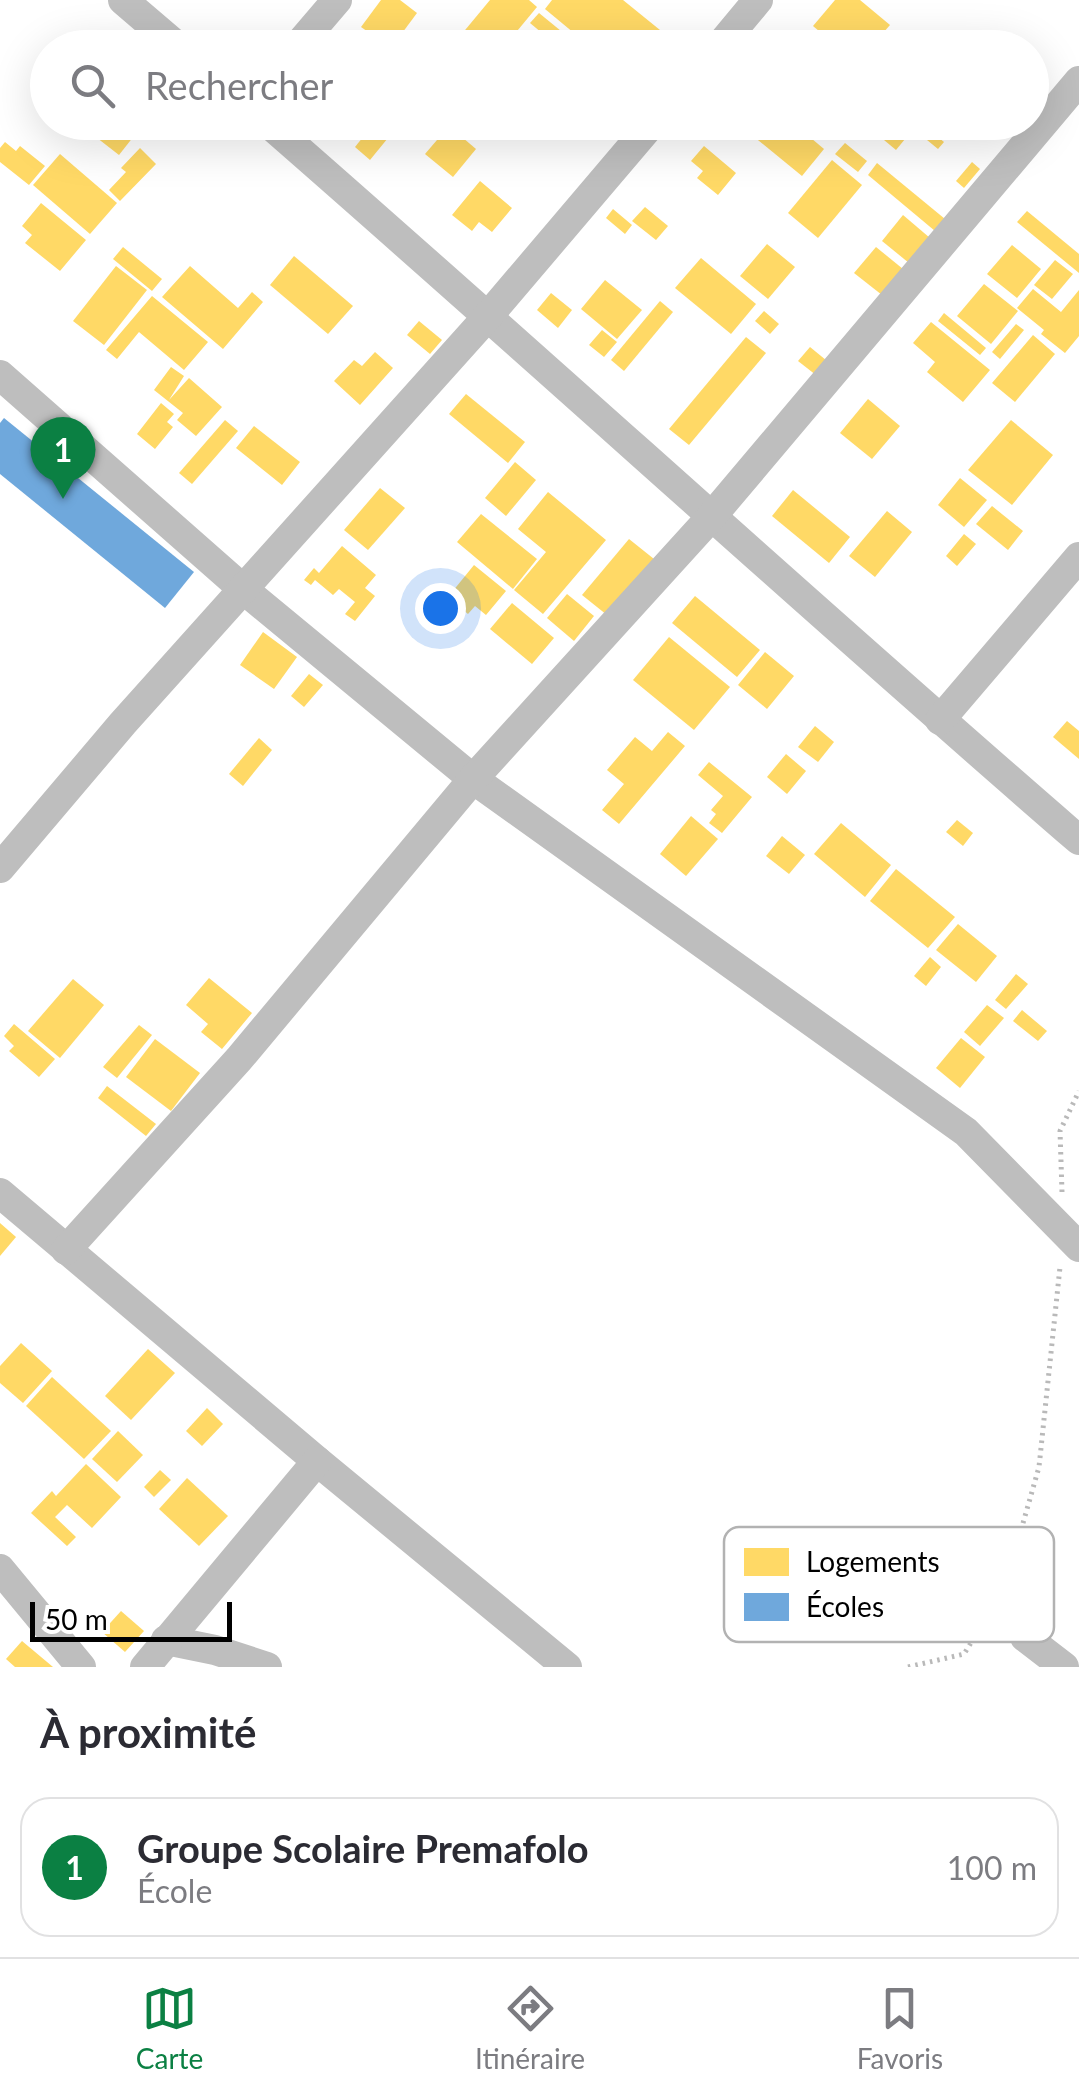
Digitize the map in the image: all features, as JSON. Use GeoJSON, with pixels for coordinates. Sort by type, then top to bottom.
{"type":"FeatureCollection","features":[{"type":"Feature","properties":{"kind":"street"},"geometry":{"type":"LineString","coordinates":[[123,0],[158,30]]}},
{"type":"Feature","properties":{"kind":"street"},"geometry":{"type":"LineString","coordinates":[[311,30],[337,0]]}},
{"type":"Feature","properties":{"kind":"street"},"geometry":{"type":"LineString","coordinates":[[733,30],[758,0]]}},
{"type":"Feature","properties":{"kind":"street"},"geometry":{"type":"LineString","coordinates":[[1049,117],[1079,81]]}},
{"type":"Feature","properties":{"kind":"street"},"geometry":{"type":"LineString","coordinates":[[288,140],[1079,840]]}},
{"type":"Feature","properties":{"kind":"street"},"geometry":{"type":"LineString","coordinates":[[0,868],[639,140]]}},
{"type":"Feature","properties":{"kind":"street"},"geometry":{"type":"LineString","coordinates":[[66,1250],[239,1059],[473,778],[712,516],[1029,140]]}},
{"type":"Feature","properties":{"kind":"street"},"geometry":{"type":"LineString","coordinates":[[0,374],[244,590],[473,778],[966,1132],[1071,1240]]}},
{"type":"Feature","properties":{"kind":"street"},"geometry":{"type":"LineString","coordinates":[[940,720],[1079,556]]}},
{"type":"Feature","properties":{"kind":"street"},"geometry":{"type":"LineString","coordinates":[[0,1193],[568,1667]]}},
{"type":"Feature","properties":{"kind":"street"},"geometry":{"type":"LineString","coordinates":[[145,1667],[317,1461]]}},
{"type":"Feature","properties":{"kind":"street"},"geometry":{"type":"LineString","coordinates":[[0,1569],[81,1667]]}},
{"type":"Feature","properties":{"kind":"street"},"geometry":{"type":"LineString","coordinates":[[166,1640],[267,1667]]}},
{"type":"Feature","properties":{"kind":"street"},"geometry":{"type":"LineString","coordinates":[[1031,1642],[1064,1667]]}},
{"type":"Feature","properties":{"kind":"path"},"geometry":{"type":"LineString","coordinates":[[1022,1527],[1039,1467],[1071,1240],[1060,1131],[1079,1090]]}},
{"type":"Feature","properties":{"kind":"path"},"geometry":{"type":"LineString","coordinates":[[908,1667],[964,1654],[972,1642]]}},
{"type":"Feature","properties":{"kind":"building: Logements"},"geometry":{"type":"Polygon","coordinates":[[[381,0],[400,0],[417,13],[404,30],[361,27],[381,0]]]}},
{"type":"Feature","properties":{"kind":"building: Logements"},"geometry":{"type":"Polygon","coordinates":[[[490,0],[529,0],[537,7],[518,30],[465,30],[490,0]]]}},
{"type":"Feature","properties":{"kind":"building: Logements"},"geometry":{"type":"Polygon","coordinates":[[[552,0],[623,0],[660,30],[570,30],[545,9],[552,0]]]}},
{"type":"Feature","properties":{"kind":"building: Logements"},"geometry":{"type":"Polygon","coordinates":[[[835,0],[860,0],[890,25],[886,30],[818,30],[813,26],[835,0]]]}},
{"type":"Feature","properties":{"kind":"building: Logements"},"geometry":{"type":"Polygon","coordinates":[[[539,13],[560,30],[538,30],[530,23],[539,13]]]}},
{"type":"Feature","properties":{"kind":"building: Logements"},"geometry":{"type":"Polygon","coordinates":[[[100,140],[131,140],[119,155],[100,140]]]}},
{"type":"Feature","properties":{"kind":"building: Logements"},"geometry":{"type":"Polygon","coordinates":[[[361,140],[386,140],[370,160],[355,147],[361,140]]]}},
{"type":"Feature","properties":{"kind":"building: Logements"},"geometry":{"type":"Polygon","coordinates":[[[437,140],[465,140],[476,149],[453,177],[425,154],[437,140]]]}},
{"type":"Feature","properties":{"kind":"building: Logements"},"geometry":{"type":"Polygon","coordinates":[[[758,140],[813,140],[824,149],[802,176],[758,140]]]}},
{"type":"Feature","properties":{"kind":"building: Logements"},"geometry":{"type":"Polygon","coordinates":[[[884,140],[904,140],[896,150],[884,140]]]}},
{"type":"Feature","properties":{"kind":"building: Logements"},"geometry":{"type":"Polygon","coordinates":[[[927,140],[944,142],[938,149],[927,140]]]}},
{"type":"Feature","properties":{"kind":"building: Logements"},"geometry":{"type":"Polygon","coordinates":[[[5,142],[16,151],[20,146],[45,166],[29,185],[0,162],[0,148],[5,142]]]}},
{"type":"Feature","properties":{"kind":"building: Logements"},"geometry":{"type":"Polygon","coordinates":[[[845,143],[867,161],[858,172],[835,154],[845,143]]]}},
{"type":"Feature","properties":{"kind":"building: Logements"},"geometry":{"type":"Polygon","coordinates":[[[704,146],[736,173],[718,195],[697,178],[703,171],[691,161],[704,146]]]}},
{"type":"Feature","properties":{"kind":"building: Logements"},"geometry":{"type":"Polygon","coordinates":[[[140,148],[156,164],[120,201],[109,190],[126,172],[121,168],[140,148]]]}},
{"type":"Feature","properties":{"kind":"building: Logements"},"geometry":{"type":"Polygon","coordinates":[[[60,154],[117,203],[90,234],[33,185],[60,154]]]}},
{"type":"Feature","properties":{"kind":"building: Logements"},"geometry":{"type":"Polygon","coordinates":[[[832,160],[862,185],[818,238],[788,213],[832,160]]]}},
{"type":"Feature","properties":{"kind":"building: Logements"},"geometry":{"type":"Polygon","coordinates":[[[972,162],[980,169],[964,188],[956,181],[972,162]]]}},
{"type":"Feature","properties":{"kind":"building: Logements"},"geometry":{"type":"Polygon","coordinates":[[[877,163],[945,219],[935,231],[868,175],[877,163]]]}},
{"type":"Feature","properties":{"kind":"building: Logements"},"geometry":{"type":"Polygon","coordinates":[[[480,181],[512,208],[492,232],[479,222],[472,231],[452,215],[480,181]]]}},
{"type":"Feature","properties":{"kind":"building: Logements"},"geometry":{"type":"Polygon","coordinates":[[[41,203],[86,240],[60,271],[25,243],[32,235],[22,226],[41,203]]]}},
{"type":"Feature","properties":{"kind":"building: Logements"},"geometry":{"type":"Polygon","coordinates":[[[645,207],[668,226],[656,240],[632,221],[645,207]]]}},
{"type":"Feature","properties":{"kind":"building: Logements"},"geometry":{"type":"Polygon","coordinates":[[[613,209],[632,225],[625,234],[606,218],[613,209]]]}},
{"type":"Feature","properties":{"kind":"building: Logements"},"geometry":{"type":"Polygon","coordinates":[[[1027,211],[1079,254],[1079,273],[1017,222],[1027,211]]]}},
{"type":"Feature","properties":{"kind":"building: Logements"},"geometry":{"type":"Polygon","coordinates":[[[903,215],[930,238],[909,263],[882,241],[903,215]]]}},
{"type":"Feature","properties":{"kind":"building: Logements"},"geometry":{"type":"Polygon","coordinates":[[[767,244],[795,267],[768,299],[740,276],[767,244]]]}},
{"type":"Feature","properties":{"kind":"building: Logements"},"geometry":{"type":"Polygon","coordinates":[[[1012,245],[1041,269],[1017,298],[987,274],[1012,245]]]}},
{"type":"Feature","properties":{"kind":"building: Logements"},"geometry":{"type":"Polygon","coordinates":[[[123,247],[162,279],[152,291],[113,259],[123,247]]]}},
{"type":"Feature","properties":{"kind":"building: Logements"},"geometry":{"type":"Polygon","coordinates":[[[876,247],[903,269],[882,295],[854,273],[876,247]]]}},
{"type":"Feature","properties":{"kind":"building: Logements"},"geometry":{"type":"Polygon","coordinates":[[[294,256],[353,306],[328,334],[270,285],[294,256]]]}},
{"type":"Feature","properties":{"kind":"building: Logements"},"geometry":{"type":"Polygon","coordinates":[[[701,258],[756,304],[731,334],[675,288],[701,258]]]}},
{"type":"Feature","properties":{"kind":"building: Logements"},"geometry":{"type":"Polygon","coordinates":[[[1055,260],[1073,274],[1052,299],[1034,285],[1055,260]]]}},
{"type":"Feature","properties":{"kind":"building: Logements"},"geometry":{"type":"Polygon","coordinates":[[[116,266],[147,290],[104,345],[73,321],[116,266]]]}},
{"type":"Feature","properties":{"kind":"building: Logements"},"geometry":{"type":"Polygon","coordinates":[[[190,266],[238,308],[252,292],[263,302],[223,349],[162,297],[190,266]]]}},
{"type":"Feature","properties":{"kind":"building: Logements"},"geometry":{"type":"Polygon","coordinates":[[[605,280],[642,310],[617,339],[581,309],[605,280]]]}},
{"type":"Feature","properties":{"kind":"building: Logements"},"geometry":{"type":"Polygon","coordinates":[[[984,284],[1018,311],[991,344],[957,316],[984,284]]]}},
{"type":"Feature","properties":{"kind":"building: Logements"},"geometry":{"type":"Polygon","coordinates":[[[1033,289],[1061,312],[1079,290],[1079,336],[1065,353],[1017,308],[1033,289]]]}},
{"type":"Feature","properties":{"kind":"building: Logements"},"geometry":{"type":"Polygon","coordinates":[[[551,293],[572,310],[558,328],[537,310],[551,293]]]}},
{"type":"Feature","properties":{"kind":"building: Logements"},"geometry":{"type":"Polygon","coordinates":[[[152,296],[208,342],[184,370],[139,332],[117,359],[106,350],[152,296]]]}},
{"type":"Feature","properties":{"kind":"building: Logements"},"geometry":{"type":"Polygon","coordinates":[[[660,301],[673,312],[624,371],[611,360],[660,301]]]}},
{"type":"Feature","properties":{"kind":"building: Logements"},"geometry":{"type":"Polygon","coordinates":[[[764,311],[779,324],[770,334],[755,321],[764,311]]]}},
{"type":"Feature","properties":{"kind":"building: Logements"},"geometry":{"type":"Polygon","coordinates":[[[944,313],[986,348],[980,355],[938,321],[944,313]]]}},
{"type":"Feature","properties":{"kind":"building: Logements"},"geometry":{"type":"Polygon","coordinates":[[[419,321],[442,340],[430,354],[407,335],[419,321]]]}},
{"type":"Feature","properties":{"kind":"building: Logements"},"geometry":{"type":"Polygon","coordinates":[[[931,322],[990,370],[963,402],[927,372],[935,362],[913,343],[931,322]]]}},
{"type":"Feature","properties":{"kind":"building: Logements"},"geometry":{"type":"Polygon","coordinates":[[[1016,324],[1024,330],[1000,359],[992,352],[1016,324]]]}},
{"type":"Feature","properties":{"kind":"building: Logements"},"geometry":{"type":"Polygon","coordinates":[[[602,330],[617,342],[604,357],[589,345],[602,330]]]}},
{"type":"Feature","properties":{"kind":"building: Logements"},"geometry":{"type":"Polygon","coordinates":[[[1033,335],[1055,354],[1015,402],[992,383],[1033,335]]]}},
{"type":"Feature","properties":{"kind":"building: Logements"},"geometry":{"type":"Polygon","coordinates":[[[746,337],[766,353],[689,445],[669,429],[746,337]]]}},
{"type":"Feature","properties":{"kind":"building: Logements"},"geometry":{"type":"Polygon","coordinates":[[[810,347],[832,365],[821,379],[798,361],[810,347]]]}},
{"type":"Feature","properties":{"kind":"building: Logements"},"geometry":{"type":"Polygon","coordinates":[[[375,352],[393,368],[360,405],[334,381],[354,360],[362,366],[375,352]]]}},
{"type":"Feature","properties":{"kind":"building: Logements"},"geometry":{"type":"Polygon","coordinates":[[[171,367],[184,376],[169,400],[189,378],[222,407],[196,436],[177,420],[183,413],[154,390],[171,367]]]}},
{"type":"Feature","properties":{"kind":"building: Logements"},"geometry":{"type":"Polygon","coordinates":[[[466,394],[525,442],[508,463],[449,414],[466,394]]]}},
{"type":"Feature","properties":{"kind":"building: Logements"},"geometry":{"type":"Polygon","coordinates":[[[868,399],[900,426],[872,459],[840,433],[868,399]]]}},
{"type":"Feature","properties":{"kind":"building: Logements"},"geometry":{"type":"Polygon","coordinates":[[[161,403],[174,414],[167,422],[173,427],[155,449],[137,434],[161,403]]]}},
{"type":"Feature","properties":{"kind":"building: Logements"},"geometry":{"type":"Polygon","coordinates":[[[225,420],[238,431],[192,484],[179,473],[225,420]]]}},
{"type":"Feature","properties":{"kind":"building: Logements"},"geometry":{"type":"Polygon","coordinates":[[[1011,420],[1053,455],[1012,505],[968,470],[1011,420]]]}},
{"type":"Feature","properties":{"kind":"building: Logements"},"geometry":{"type":"Polygon","coordinates":[[[254,426],[300,462],[282,485],[236,448],[254,426]]]}},
{"type":"Feature","properties":{"kind":"building: Logements"},"geometry":{"type":"Polygon","coordinates":[[[515,462],[536,480],[506,516],[485,498],[515,462]]]}},
{"type":"Feature","properties":{"kind":"building: Logements"},"geometry":{"type":"Polygon","coordinates":[[[960,478],[987,500],[964,527],[938,505],[960,478]]]}},
{"type":"Feature","properties":{"kind":"building: Logements"},"geometry":{"type":"Polygon","coordinates":[[[380,488],[405,508],[368,550],[344,530],[380,488]]]}},
{"type":"Feature","properties":{"kind":"building: Logements"},"geometry":{"type":"Polygon","coordinates":[[[793,490],[850,537],[829,563],[772,516],[793,490]]]}},
{"type":"Feature","properties":{"kind":"building: Logements"},"geometry":{"type":"Polygon","coordinates":[[[548,492],[606,540],[543,614],[514,590],[546,552],[518,529],[548,492]]]}},
{"type":"Feature","properties":{"kind":"building: Logements"},"geometry":{"type":"Polygon","coordinates":[[[992,506],[1023,531],[1008,550],[976,524],[992,506]]]}},
{"type":"Feature","properties":{"kind":"building: Logements"},"geometry":{"type":"Polygon","coordinates":[[[887,511],[912,532],[875,577],[849,556],[887,511]]]}},
{"type":"Feature","properties":{"kind":"building: Logements"},"geometry":{"type":"Polygon","coordinates":[[[481,514],[537,559],[513,589],[457,542],[481,514]]]}},
{"type":"Feature","properties":{"kind":"building: Logements"},"geometry":{"type":"Polygon","coordinates":[[[964,534],[976,544],[957,566],[946,556],[964,534]]]}},
{"type":"Feature","properties":{"kind":"building: Logements"},"geometry":{"type":"Polygon","coordinates":[[[629,539],[654,559],[607,615],[582,595],[629,539]]]}},
{"type":"Feature","properties":{"kind":"building: Logements"},"geometry":{"type":"Polygon","coordinates":[[[342,546],[376,575],[365,588],[375,596],[355,621],[345,614],[355,602],[339,589],[333,595],[315,580],[311,585],[304,580],[314,568],[319,573],[342,546]]]}},
{"type":"Feature","properties":{"kind":"building: Logements"},"geometry":{"type":"Polygon","coordinates":[[[474,565],[506,591],[486,615],[475,606],[468,614],[448,597],[474,565]]]}},
{"type":"Feature","properties":{"kind":"building: Logements"},"geometry":{"type":"Polygon","coordinates":[[[567,594],[594,616],[574,641],[547,618],[567,594]]]}},
{"type":"Feature","properties":{"kind":"building: Logements"},"geometry":{"type":"Polygon","coordinates":[[[695,596],[760,650],[737,677],[672,623],[695,596]]]}},
{"type":"Feature","properties":{"kind":"building: Logements"},"geometry":{"type":"Polygon","coordinates":[[[512,603],[554,638],[532,664],[490,629],[512,603]]]}},
{"type":"Feature","properties":{"kind":"building: Logements"},"geometry":{"type":"Polygon","coordinates":[[[263,632],[297,657],[274,689],[240,665],[263,632]]]}},
{"type":"Feature","properties":{"kind":"building: Logements"},"geometry":{"type":"Polygon","coordinates":[[[669,637],[730,687],[694,730],[633,680],[669,637]]]}},
{"type":"Feature","properties":{"kind":"building: Logements"},"geometry":{"type":"Polygon","coordinates":[[[765,652],[794,676],[767,709],[738,685],[765,652]]]}},
{"type":"Feature","properties":{"kind":"building: Logements"},"geometry":{"type":"Polygon","coordinates":[[[309,674],[323,685],[304,707],[291,696],[309,674]]]}},
{"type":"Feature","properties":{"kind":"building: Logements"},"geometry":{"type":"Polygon","coordinates":[[[1067,721],[1079,731],[1079,759],[1053,737],[1067,721]]]}},
{"type":"Feature","properties":{"kind":"building: Logements"},"geometry":{"type":"Polygon","coordinates":[[[815,726],[834,742],[818,762],[798,747],[815,726]]]}},
{"type":"Feature","properties":{"kind":"building: Logements"},"geometry":{"type":"Polygon","coordinates":[[[668,732],[685,746],[619,824],[602,810],[624,784],[607,770],[635,737],[652,751],[668,732]]]}},
{"type":"Feature","properties":{"kind":"building: Logements"},"geometry":{"type":"Polygon","coordinates":[[[259,738],[272,750],[243,786],[229,774],[259,738]]]}},
{"type":"Feature","properties":{"kind":"building: Logements"},"geometry":{"type":"Polygon","coordinates":[[[786,754],[806,771],[787,794],[767,777],[786,754]]]}},
{"type":"Feature","properties":{"kind":"building: Logements"},"geometry":{"type":"Polygon","coordinates":[[[709,762],[752,797],[722,833],[709,823],[716,814],[711,810],[723,796],[698,775],[709,762]]]}},
{"type":"Feature","properties":{"kind":"building: Logements"},"geometry":{"type":"Polygon","coordinates":[[[691,816],[718,839],[686,876],[660,854],[691,816]]]}},
{"type":"Feature","properties":{"kind":"building: Logements"},"geometry":{"type":"Polygon","coordinates":[[[957,820],[973,833],[963,846],[946,832],[957,820]]]}},
{"type":"Feature","properties":{"kind":"building: Logements"},"geometry":{"type":"Polygon","coordinates":[[[841,823],[891,865],[865,897],[814,854],[841,823]]]}},
{"type":"Feature","properties":{"kind":"building: Logements"},"geometry":{"type":"Polygon","coordinates":[[[782,836],[805,855],[789,874],[766,856],[782,836]]]}},
{"type":"Feature","properties":{"kind":"building: Logements"},"geometry":{"type":"Polygon","coordinates":[[[896,869],[955,917],[928,948],[870,901],[896,869]]]}},
{"type":"Feature","properties":{"kind":"building: Logements"},"geometry":{"type":"Polygon","coordinates":[[[958,924],[997,956],[976,982],[936,950],[958,924]]]}},
{"type":"Feature","properties":{"kind":"building: Logements"},"geometry":{"type":"Polygon","coordinates":[[[930,957],[941,967],[926,986],[914,976],[930,957]]]}},
{"type":"Feature","properties":{"kind":"building: Logements"},"geometry":{"type":"Polygon","coordinates":[[[1016,974],[1028,984],[1006,1009],[995,1000],[1016,974]]]}},
{"type":"Feature","properties":{"kind":"building: Logements"},"geometry":{"type":"Polygon","coordinates":[[[209,978],[252,1013],[222,1049],[201,1032],[208,1024],[186,1005],[209,978]]]}},
{"type":"Feature","properties":{"kind":"building: Logements"},"geometry":{"type":"Polygon","coordinates":[[[73,979],[104,1005],[60,1058],[28,1031],[73,979]]]}},
{"type":"Feature","properties":{"kind":"building: Logements"},"geometry":{"type":"Polygon","coordinates":[[[987,1005],[1004,1018],[980,1046],[964,1032],[987,1005]]]}},
{"type":"Feature","properties":{"kind":"building: Logements"},"geometry":{"type":"Polygon","coordinates":[[[1022,1010],[1047,1031],[1038,1041],[1013,1021],[1022,1010]]]}},
{"type":"Feature","properties":{"kind":"building: Logements"},"geometry":{"type":"Polygon","coordinates":[[[14,1024],[55,1059],[39,1077],[9,1051],[14,1046],[4,1036],[14,1024]]]}},
{"type":"Feature","properties":{"kind":"building: Logements"},"geometry":{"type":"Polygon","coordinates":[[[139,1025],[152,1035],[117,1078],[103,1067],[139,1025]]]}},
{"type":"Feature","properties":{"kind":"building: Logements"},"geometry":{"type":"Polygon","coordinates":[[[961,1038],[985,1057],[960,1088],[936,1068],[961,1038]]]}},
{"type":"Feature","properties":{"kind":"building: Logements"},"geometry":{"type":"Polygon","coordinates":[[[155,1039],[200,1073],[171,1111],[126,1077],[155,1039]]]}},
{"type":"Feature","properties":{"kind":"building: Logements"},"geometry":{"type":"Polygon","coordinates":[[[107,1086],[156,1124],[146,1136],[98,1098],[107,1086]]]}},
{"type":"Feature","properties":{"kind":"building: Logements"},"geometry":{"type":"Polygon","coordinates":[[[0,1223],[16,1237],[0,1256],[0,1223]]]}},
{"type":"Feature","properties":{"kind":"building: Logements"},"geometry":{"type":"Polygon","coordinates":[[[21,1343],[52,1371],[23,1403],[0,1383],[0,1366],[21,1343]]]}},
{"type":"Feature","properties":{"kind":"building: Logements"},"geometry":{"type":"Polygon","coordinates":[[[148,1349],[175,1373],[131,1420],[105,1396],[148,1349]]]}},
{"type":"Feature","properties":{"kind":"building: Logements"},"geometry":{"type":"Polygon","coordinates":[[[52,1377],[111,1431],[84,1459],[26,1406],[52,1377]]]}},
{"type":"Feature","properties":{"kind":"building: Logements"},"geometry":{"type":"Polygon","coordinates":[[[207,1408],[223,1424],[202,1446],[186,1431],[207,1408]]]}},
{"type":"Feature","properties":{"kind":"building: Logements"},"geometry":{"type":"Polygon","coordinates":[[[118,1431],[143,1455],[117,1482],[92,1459],[118,1431]]]}},
{"type":"Feature","properties":{"kind":"building: Logements"},"geometry":{"type":"Polygon","coordinates":[[[86,1464],[121,1497],[92,1528],[67,1505],[55,1517],[76,1537],[67,1546],[31,1513],[52,1491],[56,1496],[86,1464]]]}},
{"type":"Feature","properties":{"kind":"building: Logements"},"geometry":{"type":"Polygon","coordinates":[[[160,1470],[171,1480],[154,1497],[144,1487],[160,1470]]]}},
{"type":"Feature","properties":{"kind":"building: Logements"},"geometry":{"type":"Polygon","coordinates":[[[187,1478],[228,1516],[199,1546],[159,1509],[187,1478]]]}},
{"type":"Feature","properties":{"kind":"building: Logements"},"geometry":{"type":"Polygon","coordinates":[[[121,1611],[144,1631],[125,1652],[102,1632],[121,1611]]]}},
{"type":"Feature","properties":{"kind":"building: Logements"},"geometry":{"type":"Polygon","coordinates":[[[22,1641],[53,1667],[15,1667],[6,1659],[22,1641]]]}},
{"type":"Feature","properties":{"kind":"building: Écoles"},"geometry":{"type":"Polygon","coordinates":[[[4,418],[194,572],[165,608],[0,474],[0,423],[4,418]]]}},
{"type":"Feature","properties":{"kind":"place","name":"Groupe Scolaire Premafolo"},"geometry":{"type":"Point","coordinates":[63,499]}}]}
